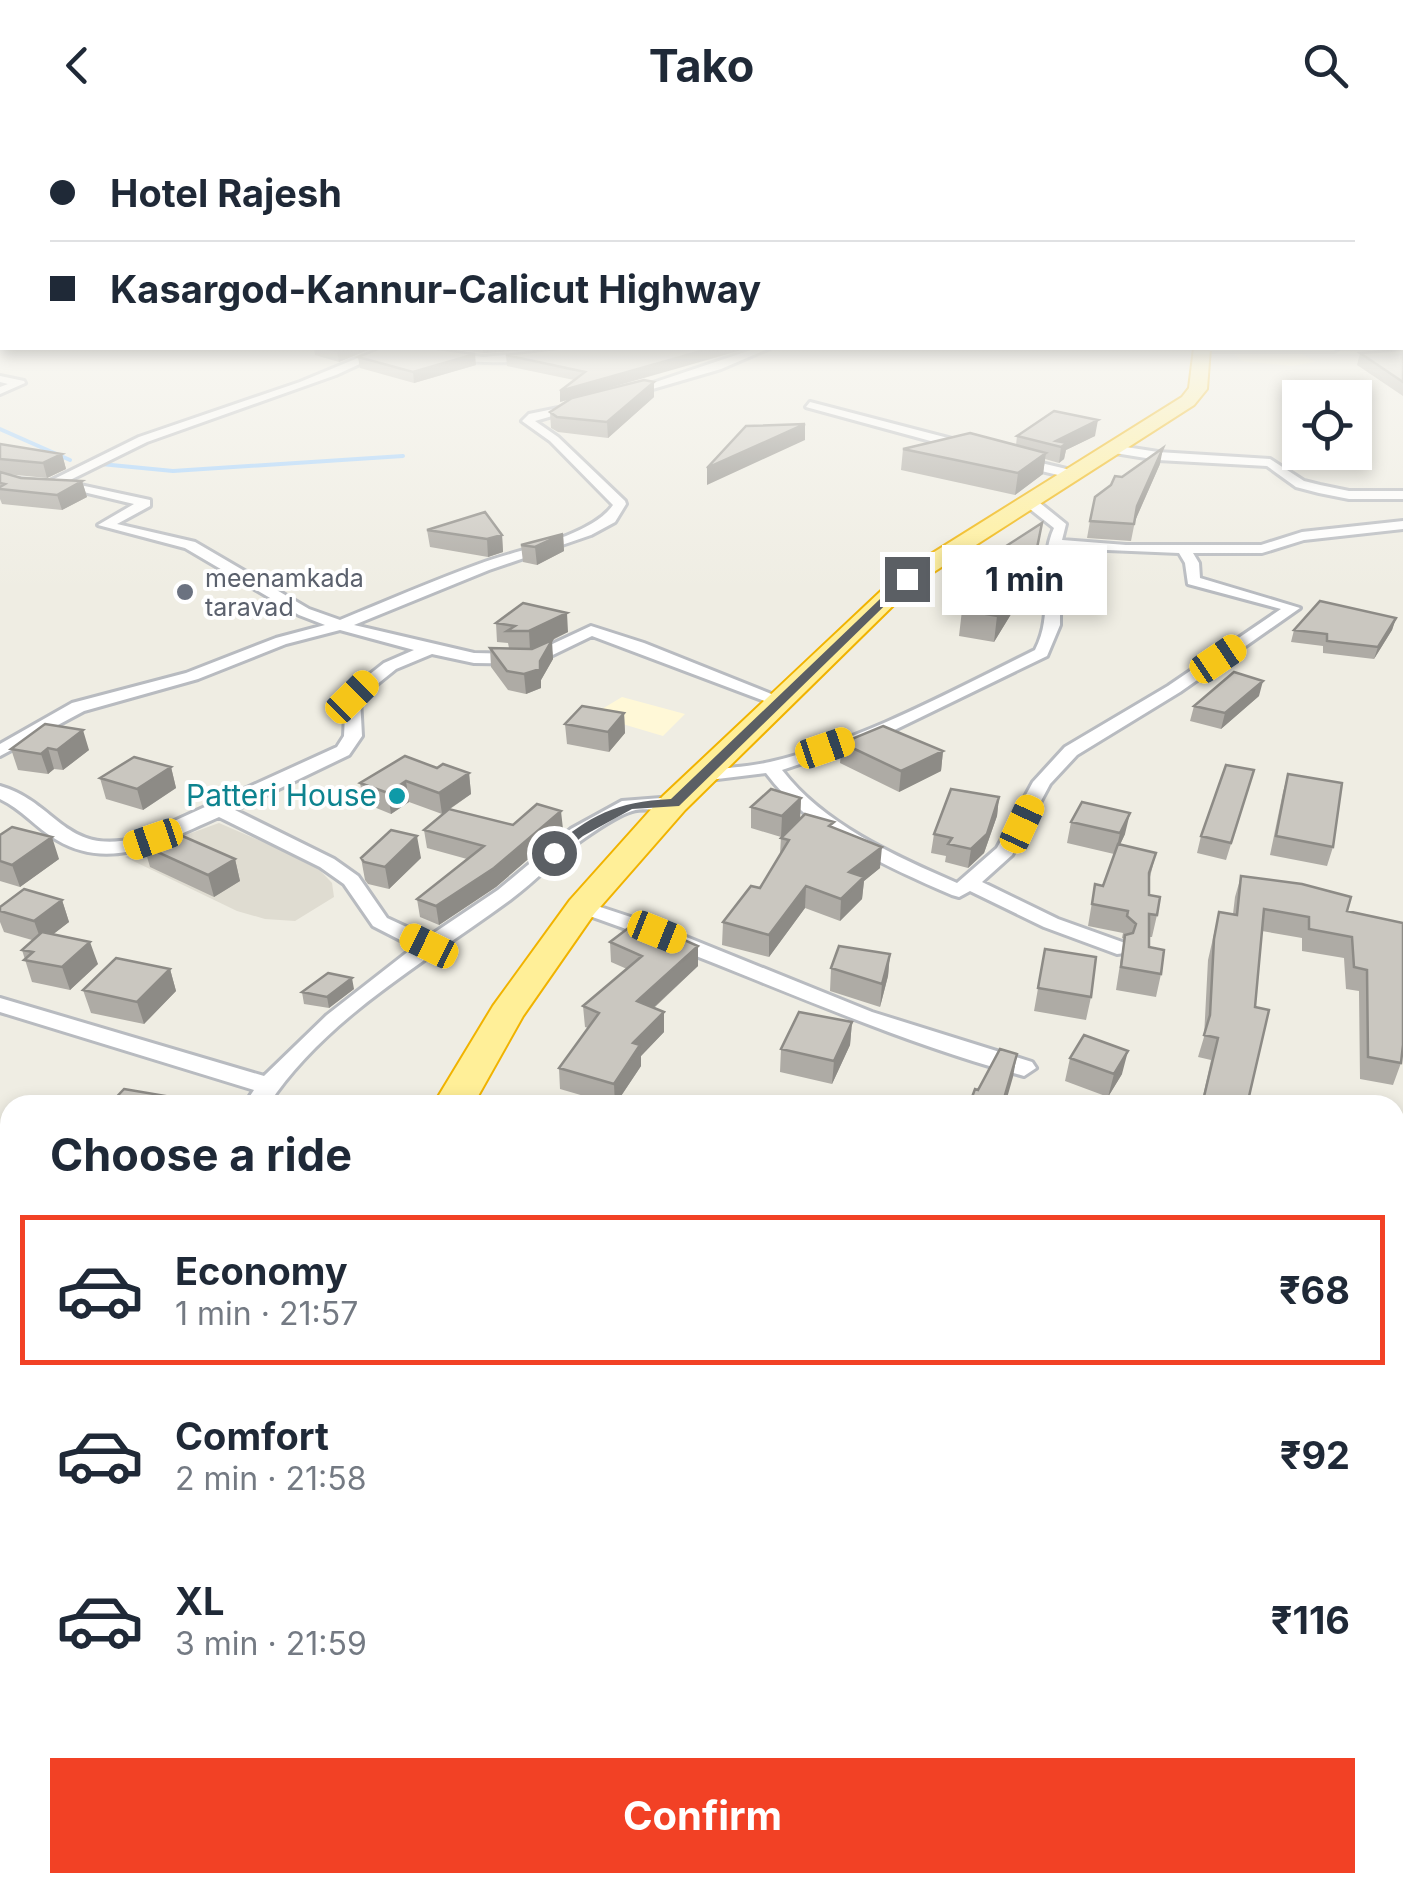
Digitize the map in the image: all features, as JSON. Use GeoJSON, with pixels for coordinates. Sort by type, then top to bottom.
{"type":"FeatureCollection","features":[{"type":"Feature","properties":{"kind":"highway"},"geometry":{"type":"LineString","coordinates":[[459,1095],[506,1014],[582,907],[701,776],[907,579],[1150,425]]}},
{"type":"Feature","properties":{"kind":"street"},"geometry":{"type":"LineString","coordinates":[[50,486],[108,454],[190,425]]}},
{"type":"Feature","properties":{"kind":"street"},"geometry":{"type":"LineString","coordinates":[[0,751],[78,706],[192,676],[281,641],[338,626],[610,520],[620,504],[554,439],[534,425]]}},
{"type":"Feature","properties":{"kind":"street"},"geometry":{"type":"LineString","coordinates":[[884,425],[990,454]]}},
{"type":"Feature","properties":{"kind":"street"},"geometry":{"type":"LineString","coordinates":[[1113,449],[1270,464],[1300,484],[1319,490],[1400,497]]}},
{"type":"Feature","properties":{"kind":"street"},"geometry":{"type":"LineString","coordinates":[[1008,459],[1075,475]]}},
{"type":"Feature","properties":{"kind":"street"},"geometry":{"type":"LineString","coordinates":[[0,481],[75,486],[144,503],[105,525],[190,545],[304,612],[338,626],[474,658],[534,659],[591,631],[781,700]]}},
{"type":"Feature","properties":{"kind":"street"},"geometry":{"type":"LineString","coordinates":[[701,776],[771,767],[918,713],[1041,653],[1052,636],[1056,617],[1052,557],[1062,527],[1030,502]]}},
{"type":"Feature","properties":{"kind":"street"},"geometry":{"type":"LineString","coordinates":[[1054,543],[1262,549],[1302,536],[1403,525]]}},
{"type":"Feature","properties":{"kind":"street"},"geometry":{"type":"LineString","coordinates":[[771,767],[801,804],[834,826],[959,890],[1005,851],[1042,782],[1071,751],[1174,690],[1294,608],[1193,581],[1192,563],[1182,549]]}},
{"type":"Feature","properties":{"kind":"street"},"geometry":{"type":"LineString","coordinates":[[0,792],[28,804],[68,839],[125,849],[220,810],[344,751],[354,736],[352,697],[380,673],[430,649]]}},
{"type":"Feature","properties":{"kind":"street"},"geometry":{"type":"LineString","coordinates":[[0,1005],[212,1071],[264,1095],[357,1002],[505,894],[578,833],[630,806],[674,803]]}},
{"type":"Feature","properties":{"kind":"street"},"geometry":{"type":"LineString","coordinates":[[220,810],[327,864],[351,880],[380,922],[429,946]]}},
{"type":"Feature","properties":{"kind":"street"},"geometry":{"type":"LineString","coordinates":[[969,883],[1050,924],[1117,948]]}},
{"type":"Feature","properties":{"kind":"street"},"geometry":{"type":"LineString","coordinates":[[582,907],[657,932],[864,1017],[1024,1068]]}},
{"type":"Feature","properties":{"kind":"shaded area"},"geometry":{"type":"Polygon","coordinates":[[[622,697],[685,714],[663,736],[592,715],[622,697]]]}},
{"type":"Feature","properties":{"kind":"shaded area"},"geometry":{"type":"Polygon","coordinates":[[[219,823],[314,864],[332,883],[334,897],[295,921],[265,919],[237,911],[125,857],[219,823]]]}},
{"type":"Feature","properties":{"kind":"building"},"geometry":{"type":"Polygon","coordinates":[[[802,425],[707,468],[746,426],[802,425]]]}},
{"type":"Feature","properties":{"kind":"building"},"geometry":{"type":"Polygon","coordinates":[[[1033,425],[1088,425],[1056,441],[1067,443],[1061,447],[1017,436],[1033,425]]]}},
{"type":"Feature","properties":{"kind":"building"},"geometry":{"type":"Polygon","coordinates":[[[970,433],[1046,453],[1018,473],[903,449],[970,433]]]}},
{"type":"Feature","properties":{"kind":"building"},"geometry":{"type":"Polygon","coordinates":[[[0,444],[62,454],[43,463],[0,459],[0,444]]]}},
{"type":"Feature","properties":{"kind":"building"},"geometry":{"type":"Polygon","coordinates":[[[1163,448],[1137,506],[1134,524],[1090,521],[1095,497],[1111,485],[1115,476],[1122,477],[1163,448]]]}},
{"type":"Feature","properties":{"kind":"building"},"geometry":{"type":"Polygon","coordinates":[[[0,472],[21,478],[82,481],[57,495],[0,489],[5,484],[0,483],[0,472]]]}},
{"type":"Feature","properties":{"kind":"building"},"geometry":{"type":"Polygon","coordinates":[[[485,512],[502,535],[487,539],[427,530],[485,512]]]}},
{"type":"Feature","properties":{"kind":"building"},"geometry":{"type":"Polygon","coordinates":[[[1042,523],[1030,583],[1019,582],[997,616],[962,610],[978,592],[992,555],[1042,523]]]}},
{"type":"Feature","properties":{"kind":"building"},"geometry":{"type":"Polygon","coordinates":[[[563,534],[535,547],[521,545],[563,534]]]}},
{"type":"Feature","properties":{"kind":"building"},"geometry":{"type":"Polygon","coordinates":[[[1320,601],[1396,618],[1378,647],[1327,641],[1327,634],[1294,630],[1320,601]]]}},
{"type":"Feature","properties":{"kind":"building"},"geometry":{"type":"Polygon","coordinates":[[[523,603],[567,613],[529,631],[507,631],[515,626],[496,623],[523,603]]]}},
{"type":"Feature","properties":{"kind":"building"},"geometry":{"type":"Polygon","coordinates":[[[552,640],[540,661],[540,669],[524,674],[507,671],[490,648],[532,649],[552,640]]]}},
{"type":"Feature","properties":{"kind":"building"},"geometry":{"type":"Polygon","coordinates":[[[1234,672],[1263,681],[1225,713],[1194,706],[1234,672]]]}},
{"type":"Feature","properties":{"kind":"building"},"geometry":{"type":"Polygon","coordinates":[[[582,706],[624,713],[608,732],[565,724],[582,706]]]}},
{"type":"Feature","properties":{"kind":"building"},"geometry":{"type":"Polygon","coordinates":[[[45,724],[83,730],[57,750],[48,748],[41,754],[11,749],[45,724]]]}},
{"type":"Feature","properties":{"kind":"building"},"geometry":{"type":"Polygon","coordinates":[[[883,726],[943,751],[901,771],[842,743],[883,726]]]}},
{"type":"Feature","properties":{"kind":"building"},"geometry":{"type":"Polygon","coordinates":[[[405,756],[437,768],[443,764],[469,773],[439,793],[406,781],[388,793],[360,783],[405,756]]]}},
{"type":"Feature","properties":{"kind":"building"},"geometry":{"type":"Polygon","coordinates":[[[134,757],[171,767],[137,789],[100,778],[134,757]]]}},
{"type":"Feature","properties":{"kind":"building"},"geometry":{"type":"Polygon","coordinates":[[[1226,765],[1254,770],[1231,843],[1201,836],[1226,765]]]}},
{"type":"Feature","properties":{"kind":"building"},"geometry":{"type":"Polygon","coordinates":[[[1288,774],[1342,783],[1333,847],[1276,836],[1288,774]]]}},
{"type":"Feature","properties":{"kind":"building"},"geometry":{"type":"Polygon","coordinates":[[[771,789],[801,798],[782,816],[751,807],[771,789]]]}},
{"type":"Feature","properties":{"kind":"building"},"geometry":{"type":"Polygon","coordinates":[[[951,789],[999,797],[987,834],[971,849],[948,844],[952,838],[934,834],[951,789]]]}},
{"type":"Feature","properties":{"kind":"building"},"geometry":{"type":"Polygon","coordinates":[[[1082,802],[1130,813],[1120,833],[1071,822],[1082,802]]]}},
{"type":"Feature","properties":{"kind":"building"},"geometry":{"type":"Polygon","coordinates":[[[537,804],[561,811],[494,868],[436,906],[417,899],[484,846],[424,830],[449,809],[513,825],[537,804]]]}},
{"type":"Feature","properties":{"kind":"building"},"geometry":{"type":"Polygon","coordinates":[[[805,814],[834,822],[829,826],[882,847],[849,872],[864,877],[841,899],[806,886],[769,935],[723,922],[751,886],[760,888],[789,840],[781,838],[805,814]]]}},
{"type":"Feature","properties":{"kind":"building"},"geometry":{"type":"Polygon","coordinates":[[[12,827],[52,837],[12,865],[0,861],[0,835],[12,827]]]}},
{"type":"Feature","properties":{"kind":"building"},"geometry":{"type":"Polygon","coordinates":[[[391,830],[417,836],[385,867],[364,862],[361,858],[391,830]]]}},
{"type":"Feature","properties":{"kind":"building"},"geometry":{"type":"Polygon","coordinates":[[[171,831],[235,859],[208,875],[144,846],[171,831]]]}},
{"type":"Feature","properties":{"kind":"building"},"geometry":{"type":"Polygon","coordinates":[[[1118,844],[1156,853],[1149,873],[1149,895],[1160,897],[1157,915],[1149,914],[1149,947],[1164,950],[1161,974],[1121,967],[1125,935],[1133,933],[1136,924],[1127,916],[1128,911],[1092,904],[1095,884],[1103,886],[1118,844]]]}},
{"type":"Feature","properties":{"kind":"building"},"geometry":{"type":"Polygon","coordinates":[[[1241,876],[1302,884],[1351,897],[1347,911],[1403,923],[1401,1063],[1368,1057],[1367,970],[1354,967],[1352,937],[1309,929],[1309,917],[1264,909],[1255,1007],[1269,1010],[1249,1095],[1204,1095],[1218,1038],[1204,1035],[1210,1015],[1214,939],[1219,912],[1237,915],[1241,876]]]}},
{"type":"Feature","properties":{"kind":"building"},"geometry":{"type":"Polygon","coordinates":[[[24,889],[62,900],[34,921],[0,911],[24,889]]]}},
{"type":"Feature","properties":{"kind":"building"},"geometry":{"type":"Polygon","coordinates":[[[639,920],[698,946],[637,1001],[664,1012],[633,1043],[640,1045],[614,1084],[559,1068],[599,1013],[583,1006],[642,956],[610,942],[639,920]]]}},
{"type":"Feature","properties":{"kind":"building"},"geometry":{"type":"Polygon","coordinates":[[[42,932],[90,942],[62,967],[24,960],[33,952],[22,950],[42,932]]]}},
{"type":"Feature","properties":{"kind":"building"},"geometry":{"type":"Polygon","coordinates":[[[839,946],[890,954],[882,984],[831,968],[839,946]]]}},
{"type":"Feature","properties":{"kind":"building"},"geometry":{"type":"Polygon","coordinates":[[[1045,949],[1096,957],[1091,997],[1038,988],[1045,949]]]}},
{"type":"Feature","properties":{"kind":"building"},"geometry":{"type":"Polygon","coordinates":[[[116,958],[170,969],[137,1002],[83,990],[116,958]]]}},
{"type":"Feature","properties":{"kind":"building"},"geometry":{"type":"Polygon","coordinates":[[[328,973],[352,978],[327,997],[302,992],[328,973]]]}},
{"type":"Feature","properties":{"kind":"building"},"geometry":{"type":"Polygon","coordinates":[[[799,1012],[852,1022],[834,1061],[781,1049],[799,1012]]]}},
{"type":"Feature","properties":{"kind":"building"},"geometry":{"type":"Polygon","coordinates":[[[1084,1035],[1128,1051],[1114,1074],[1070,1058],[1084,1035]]]}},
{"type":"Feature","properties":{"kind":"building"},"geometry":{"type":"Polygon","coordinates":[[[1000,1049],[1017,1054],[1005,1095],[973,1095],[1000,1049]]]}},
{"type":"Feature","properties":{"kind":"building"},"geometry":{"type":"Polygon","coordinates":[[[124,1089],[160,1095],[118,1095],[124,1089]]]}},
{"type":"Feature","properties":{"kind":"waterway"},"geometry":{"type":"LineString","coordinates":[[0,429],[70,460]]}},
{"type":"Feature","properties":{"kind":"waterway"},"geometry":{"type":"LineString","coordinates":[[101,464],[173,471],[403,456]]}},
{"type":"Feature","properties":{"kind":"place","name":"meenamkada taravad"},"geometry":{"type":"Point","coordinates":[185,592]}},
{"type":"Feature","properties":{"kind":"place","name":"Patteri House"},"geometry":{"type":"Point","coordinates":[397,796]}},
{"type":"Feature","properties":{"kind":"route"},"geometry":{"type":"LineString","coordinates":[[554,853],[578,833],[630,806],[674,803],[907,579]]}}]}
